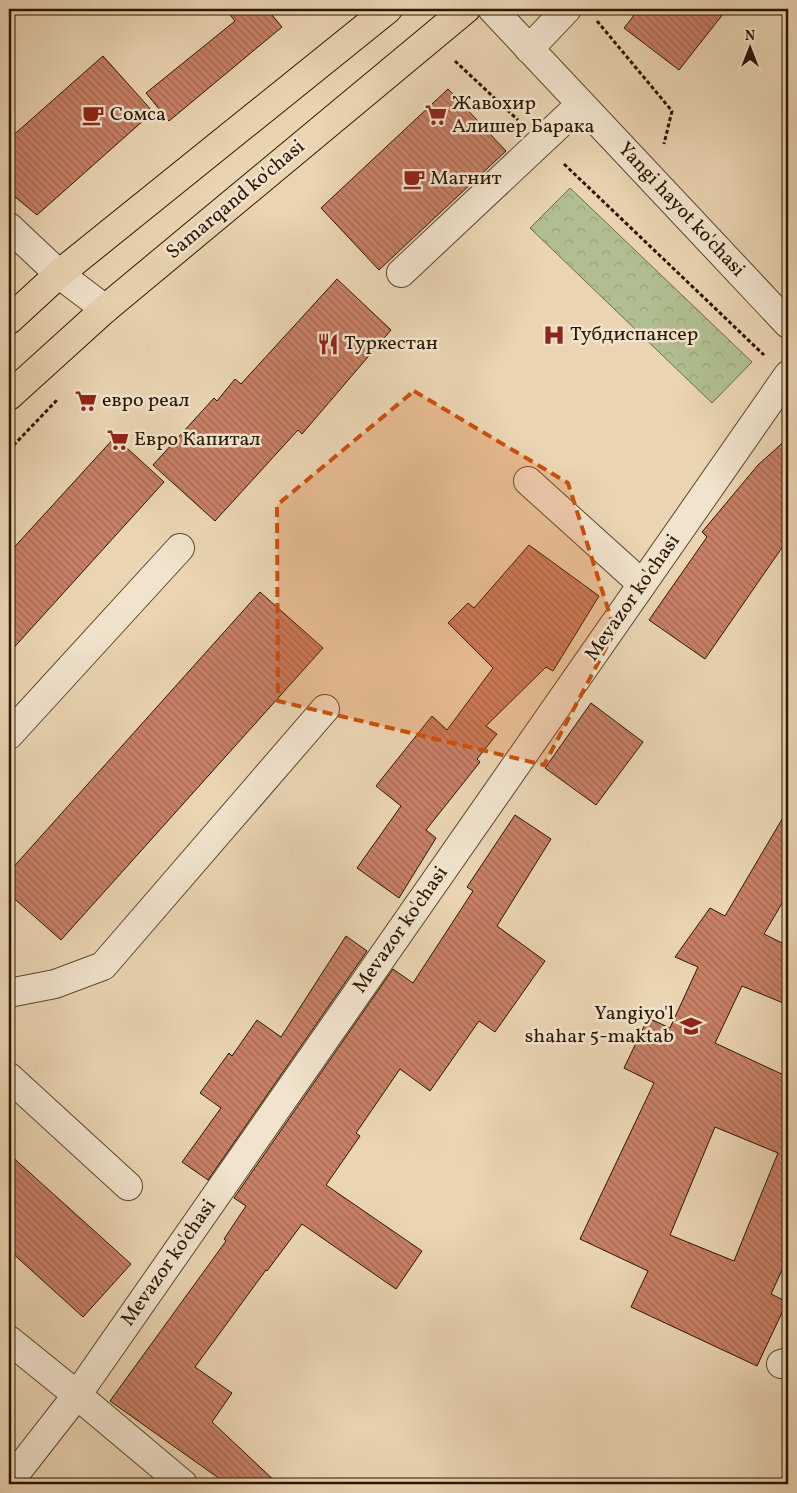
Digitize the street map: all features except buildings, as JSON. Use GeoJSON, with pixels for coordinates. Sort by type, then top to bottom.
{"type":"FeatureCollection","features":[{"type":"Feature","properties":{"kind":"main road"},"geometry":{"type":"LineString","coordinates":[[9,320],[59,274],[388,9]]}},
{"type":"Feature","properties":{"kind":"main road","name":"Samarqand ko'chasi"},"geometry":{"type":"LineString","coordinates":[[9,396],[105,308],[466,9]]}},
{"type":"Feature","properties":{"kind":"street","name":"Yangi hayot ko'chasi"},"geometry":{"type":"LineString","coordinates":[[492,9],[788,324]]}},
{"type":"Feature","properties":{"kind":"street"},"geometry":{"type":"LineString","coordinates":[[529,49],[580,12]]}},
{"type":"Feature","properties":{"kind":"street"},"geometry":{"type":"LineString","coordinates":[[402,273],[581,104]]}},
{"type":"Feature","properties":{"kind":"street"},"geometry":{"type":"LineString","coordinates":[[9,227],[59,274],[105,308]]}},
{"type":"Feature","properties":{"kind":"street","name":"Mevazor ko'chasi"},"geometry":{"type":"LineString","coordinates":[[9,1482],[78,1394],[788,376]]}},
{"type":"Feature","properties":{"kind":"street"},"geometry":{"type":"LineString","coordinates":[[528,481],[642,584]]}},
{"type":"Feature","properties":{"kind":"street"},"geometry":{"type":"LineString","coordinates":[[9,735],[180,548]]}},
{"type":"Feature","properties":{"kind":"street"},"geometry":{"type":"LineString","coordinates":[[9,993],[55,984],[103,966],[325,709]]}},
{"type":"Feature","properties":{"kind":"street"},"geometry":{"type":"LineString","coordinates":[[9,1077],[128,1186]]}},
{"type":"Feature","properties":{"kind":"street"},"geometry":{"type":"LineString","coordinates":[[9,1340],[78,1394],[183,1484]]}},
{"type":"Feature","properties":{"kind":"path"},"geometry":{"type":"LineString","coordinates":[[580,12],[672,110]]}},
{"type":"Feature","properties":{"kind":"path"},"geometry":{"type":"LineString","coordinates":[[433,36],[453,59],[788,376]]}},
{"type":"Feature","properties":{"kind":"highlighted area"},"geometry":{"type":"Polygon","coordinates":[[[414,391],[568,483],[615,631],[544,765],[278,701],[277,505],[414,391]]]}},
{"type":"Feature","properties":{"kind":"green space"},"geometry":{"type":"Polygon","coordinates":[[[570,188],[752,362],[712,403],[530,228],[570,188]]]}},
{"type":"Feature","properties":{"kind":"place","name":"Сомса"},"geometry":{"type":"Point","coordinates":[93,115]}},
{"type":"Feature","properties":{"kind":"place","name":"Жавохир Алишер Барака"},"geometry":{"type":"Point","coordinates":[436,115]}},
{"type":"Feature","properties":{"kind":"place","name":"Магнит"},"geometry":{"type":"Point","coordinates":[414,179]}},
{"type":"Feature","properties":{"kind":"place","name":"Тубдиспансер"},"geometry":{"type":"Point","coordinates":[554,335]}},
{"type":"Feature","properties":{"kind":"place","name":"Туркестан"},"geometry":{"type":"Point","coordinates":[328,344]}},
{"type":"Feature","properties":{"kind":"place","name":"евро реал"},"geometry":{"type":"Point","coordinates":[86,401]}},
{"type":"Feature","properties":{"kind":"place","name":"Евро Капитал"},"geometry":{"type":"Point","coordinates":[118,440]}},
{"type":"Feature","properties":{"kind":"place","name":"Yangiyo'l shahar 5-maktab"},"geometry":{"type":"Point","coordinates":[691,1026]}}]}
